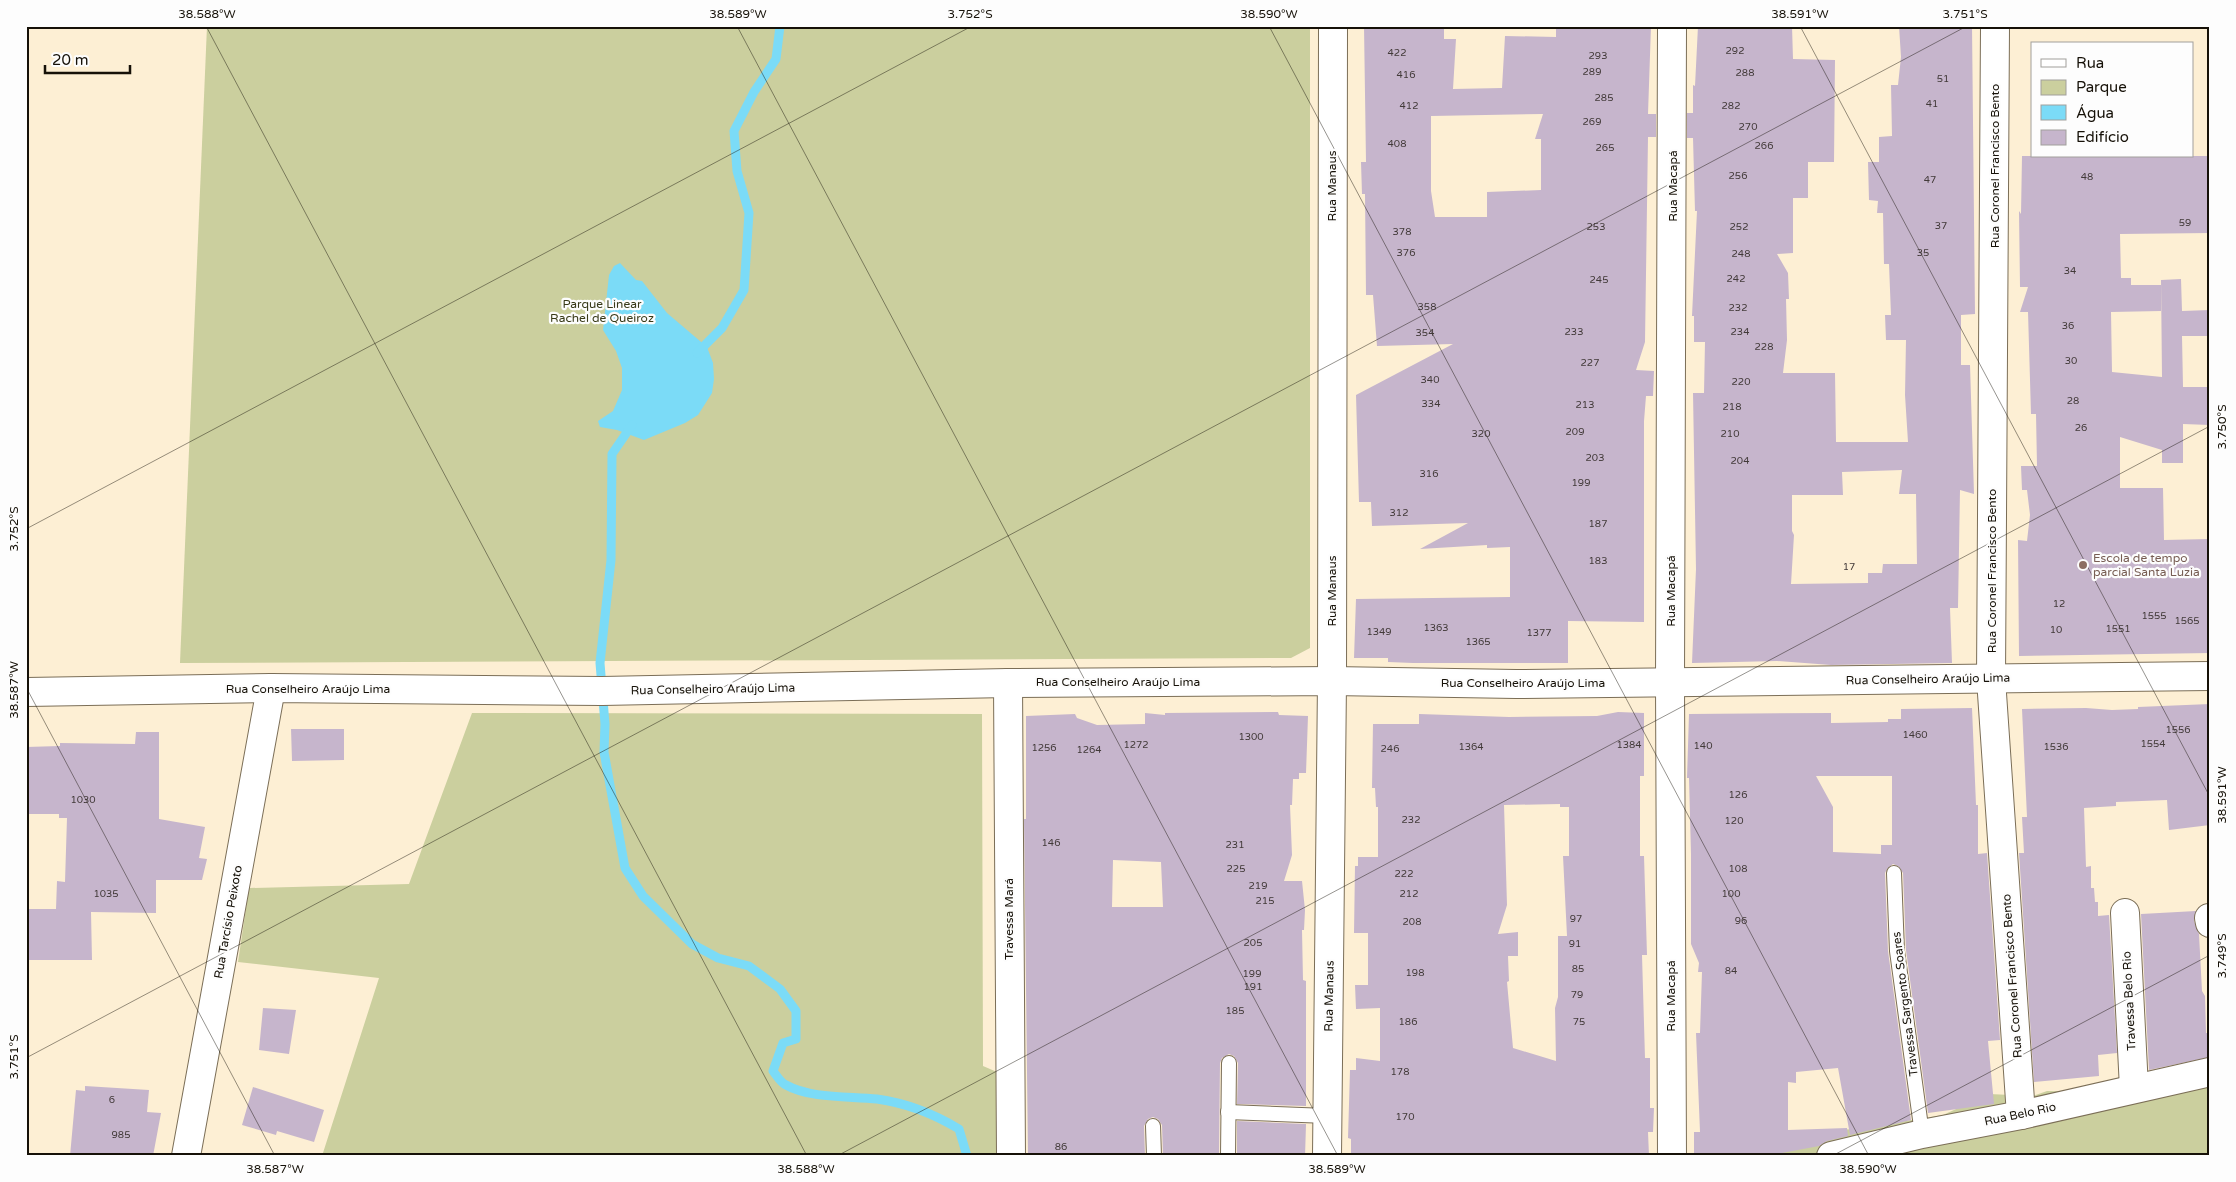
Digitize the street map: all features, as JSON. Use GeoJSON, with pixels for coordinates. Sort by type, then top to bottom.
{"type":"FeatureCollection","features":[{"type":"Feature","properties":{"kind":"street","name":"Rua Manaus"},"geometry":{"type":"LineString","coordinates":[[1328,1156],[1332,681],[1333,26]]}},
{"type":"Feature","properties":{"kind":"street","name":"Rua Macapá"},"geometry":{"type":"LineString","coordinates":[[1672,26],[1670,683],[1672,1156]]}},
{"type":"Feature","properties":{"kind":"street","name":"Rua Coronel Francisco Bento"},"geometry":{"type":"LineString","coordinates":[[1996,26],[1992,678],[2021,1115]]}},
{"type":"Feature","properties":{"kind":"street","name":"Rua Conselheiro Araújo Lima"},"geometry":{"type":"LineString","coordinates":[[26,692],[271,688],[602,691],[1008,683],[1332,681],[1516,684],[2210,676]]}},
{"type":"Feature","properties":{"kind":"street","name":"Travessa Mará"},"geometry":{"type":"LineString","coordinates":[[1008,683],[1011,1156]]}},
{"type":"Feature","properties":{"kind":"street","name":"Rua Tarcísio Peixoto"},"geometry":{"type":"LineString","coordinates":[[186,1156],[271,688]]}},
{"type":"Feature","properties":{"kind":"street","name":"Travessa Belo Rio"},"geometry":{"type":"LineString","coordinates":[[2125,913],[2134,1088]]}},
{"type":"Feature","properties":{"kind":"street"},"geometry":{"type":"LineString","coordinates":[[2209,918],[2210,923]]}},
{"type":"Feature","properties":{"kind":"street","name":"Rua Belo Rio"},"geometry":{"type":"LineString","coordinates":[[1831,1156],[1922,1134],[2021,1115],[2210,1072]]}},
{"type":"Feature","properties":{"kind":"lane","name":"Travessa Sargento Soares"},"geometry":{"type":"LineString","coordinates":[[1894,874],[1897,951],[1922,1134]]}},
{"type":"Feature","properties":{"kind":"lane"},"geometry":{"type":"LineString","coordinates":[[1228,1063],[1228,1156]]}},
{"type":"Feature","properties":{"kind":"lane"},"geometry":{"type":"LineString","coordinates":[[1228,1112],[1328,1116]]}},
{"type":"Feature","properties":{"kind":"lane"},"geometry":{"type":"LineString","coordinates":[[1153,1126],[1154,1156]]}},
{"type":"Feature","properties":{"kind":"green space","name":"Parque Linear Rachel de Queiroz"},"geometry":{"type":"Polygon","coordinates":[[[207,26],[1310,26],[1310,648],[1291,658],[180,663],[207,26]]]}},
{"type":"Feature","properties":{"kind":"green space"},"geometry":{"type":"Polygon","coordinates":[[[472,713],[982,714],[983,1066],[997,1072],[997,1156],[322,1156],[379,978],[238,962],[249,888],[409,884],[472,713]]]}},
{"type":"Feature","properties":{"kind":"green space"},"geometry":{"type":"Polygon","coordinates":[[[2210,1063],[2210,1156],[1733,1156],[1801,1132],[1855,1129],[1943,1115],[1989,1094],[2033,1096],[2047,1091],[2112,1092],[2210,1063]]]}},
{"type":"Feature","properties":{"kind":"water"},"geometry":{"type":"Polygon","coordinates":[[[620,263],[636,280],[642,281],[667,313],[707,347],[713,363],[714,379],[712,393],[698,415],[685,423],[644,440],[617,430],[600,427],[598,421],[613,411],[622,390],[622,368],[616,351],[603,330],[609,275],[614,266],[620,263]]]}},
{"type":"Feature","properties":{"kind":"building"},"geometry":{"type":"Polygon","coordinates":[[[1364,26],[1444,26],[1444,39],[1456,39],[1453,89],[1502,88],[1505,36],[1556,37],[1556,26],[1651,26],[1648,114],[1656,114],[1656,137],[1648,137],[1645,342],[1636,370],[1654,371],[1653,396],[1646,396],[1644,421],[1644,622],[1568,621],[1568,663],[1413,663],[1388,662],[1388,658],[1354,658],[1356,599],[1510,597],[1510,547],[1487,548],[1487,545],[1420,549],[1468,523],[1372,526],[1371,502],[1359,502],[1356,395],[1453,344],[1377,346],[1373,295],[1366,295],[1365,194],[1362,194],[1361,162],[1366,162],[1364,26]],[[1543,114],[1431,116],[1431,191],[1435,217],[1487,217],[1487,192],[1541,190],[1541,139],[1535,139],[1543,114]]]}},
{"type":"Feature","properties":{"kind":"building"},"geometry":{"type":"Polygon","coordinates":[[[1698,26],[1792,26],[1793,59],[1835,60],[1834,162],[1808,162],[1808,198],[1793,198],[1793,253],[1777,254],[1788,273],[1789,299],[1786,299],[1787,340],[1783,373],[1835,373],[1836,442],[1908,442],[1905,395],[1906,340],[1886,340],[1885,315],[1891,315],[1889,264],[1884,264],[1883,213],[1877,213],[1878,201],[1869,200],[1868,162],[1879,162],[1879,137],[1892,136],[1891,85],[1898,85],[1901,57],[1899,26],[1972,26],[1975,314],[1961,315],[1961,365],[1970,365],[1974,494],[1960,490],[1958,608],[1950,608],[1952,663],[1831,665],[1777,661],[1692,663],[1696,569],[1693,393],[1704,393],[1705,342],[1694,342],[1694,316],[1692,316],[1697,211],[1695,211],[1693,138],[1687,138],[1687,113],[1693,113],[1693,85],[1695,86],[1698,26]],[[1902,470],[1842,472],[1843,495],[1792,495],[1792,531],[1794,535],[1791,584],[1868,583],[1868,573],[1882,573],[1883,564],[1917,564],[1916,494],[1899,494],[1902,470]]]}},
{"type":"Feature","properties":{"kind":"building"},"geometry":{"type":"Polygon","coordinates":[[[2022,156],[2031,156],[2031,158],[2194,158],[2194,156],[2210,156],[2210,233],[2120,234],[2121,278],[2131,278],[2131,285],[2161,285],[2161,311],[2111,312],[2112,372],[2162,377],[2161,280],[2181,279],[2182,311],[2210,310],[2210,336],[2182,336],[2183,387],[2210,387],[2210,425],[2183,424],[2183,463],[2162,463],[2162,450],[2120,437],[2120,488],[2163,488],[2164,540],[2210,539],[2210,653],[2019,656],[2018,540],[2027,541],[2030,515],[2027,490],[2022,490],[2021,466],[2037,466],[2036,414],[2031,414],[2028,312],[2020,312],[2028,287],[2020,287],[2019,211],[2021,214],[2022,156]]]}},
{"type":"Feature","properties":{"kind":"building"},"geometry":{"type":"Polygon","coordinates":[[[2210,704],[2210,825],[2169,830],[2167,800],[2116,802],[2116,806],[2084,808],[2086,867],[2091,866],[2091,888],[2094,888],[2095,902],[2098,902],[2098,916],[2109,915],[2117,1053],[2098,1055],[2099,1076],[2034,1082],[2019,853],[2024,853],[2022,817],[2027,817],[2022,709],[2086,708],[2112,710],[2210,704]]]}},
{"type":"Feature","properties":{"kind":"building"},"geometry":{"type":"Polygon","coordinates":[[[1972,708],[1976,805],[1978,805],[1978,854],[1987,853],[2000,1040],[1988,1041],[1994,1104],[1928,1113],[1906,950],[1903,873],[1898,866],[1893,864],[1885,873],[1888,951],[1911,1120],[1850,1135],[1838,1068],[1796,1072],[1796,1083],[1788,1082],[1788,1130],[1847,1128],[1848,1136],[1827,1141],[1819,1146],[1766,1156],[1694,1156],[1694,1132],[1700,1132],[1696,1033],[1700,1033],[1702,972],[1698,972],[1699,963],[1691,944],[1691,854],[1689,778],[1687,778],[1689,714],[1831,713],[1831,723],[1888,722],[1888,719],[1901,719],[1901,709],[1972,708]],[[1816,776],[1833,807],[1833,852],[1881,854],[1881,845],[1892,845],[1892,776],[1816,776]]]}},
{"type":"Feature","properties":{"kind":"building"},"geometry":{"type":"Polygon","coordinates":[[[1278,712],[1279,715],[1308,716],[1306,773],[1299,773],[1299,779],[1293,779],[1292,805],[1290,805],[1292,855],[1284,881],[1302,881],[1305,910],[1304,930],[1302,930],[1303,980],[1306,981],[1306,1106],[1237,1104],[1238,1063],[1234,1056],[1229,1054],[1222,1058],[1220,1063],[1219,1156],[1163,1156],[1162,1125],[1158,1119],[1153,1117],[1148,1119],[1144,1126],[1145,1156],[1028,1156],[1024,819],[1026,819],[1026,716],[1075,714],[1077,718],[1097,725],[1145,724],[1145,713],[1165,715],[1165,713],[1278,712]],[[1113,860],[1112,907],[1163,907],[1161,862],[1113,860]]]}},
{"type":"Feature","properties":{"kind":"building"},"geometry":{"type":"Polygon","coordinates":[[[1618,712],[1644,713],[1644,776],[1640,776],[1640,856],[1644,856],[1647,955],[1642,955],[1645,1058],[1650,1058],[1650,1108],[1654,1108],[1653,1132],[1648,1132],[1649,1156],[1351,1156],[1351,1139],[1348,1138],[1350,1070],[1356,1070],[1356,1058],[1380,1061],[1380,1008],[1356,1009],[1355,985],[1368,985],[1368,933],[1354,933],[1355,866],[1358,866],[1358,857],[1378,857],[1378,807],[1376,807],[1375,788],[1372,788],[1373,724],[1419,724],[1419,714],[1509,717],[1597,716],[1618,712]],[[1560,804],[1504,805],[1507,905],[1498,934],[1518,932],[1518,956],[1508,956],[1509,981],[1507,982],[1513,1048],[1556,1061],[1555,1008],[1558,997],[1558,936],[1567,936],[1563,856],[1569,856],[1569,807],[1560,807],[1560,804]]]}},
{"type":"Feature","properties":{"kind":"building"},"geometry":{"type":"Polygon","coordinates":[[[291,729],[344,729],[344,760],[292,761],[291,729]]]}},
{"type":"Feature","properties":{"kind":"building"},"geometry":{"type":"Polygon","coordinates":[[[136,732],[159,732],[159,819],[205,827],[199,858],[207,859],[202,880],[156,880],[156,913],[91,912],[92,960],[26,960],[26,909],[56,909],[57,881],[65,882],[67,818],[59,818],[59,814],[26,814],[26,747],[60,746],[60,743],[135,744],[136,732]]]}},
{"type":"Feature","properties":{"kind":"building"},"geometry":{"type":"Polygon","coordinates":[[[2196,911],[2194,921],[2199,934],[2202,991],[2205,996],[2206,1033],[2210,1033],[2210,1057],[2149,1070],[2141,914],[2196,911]]]}},
{"type":"Feature","properties":{"kind":"building"},"geometry":{"type":"Polygon","coordinates":[[[263,1008],[296,1010],[289,1054],[259,1050],[263,1008]]]}},
{"type":"Feature","properties":{"kind":"building"},"geometry":{"type":"Polygon","coordinates":[[[85,1086],[149,1090],[147,1112],[161,1113],[153,1156],[70,1156],[76,1090],[85,1091],[85,1086]]]}},
{"type":"Feature","properties":{"kind":"building"},"geometry":{"type":"Polygon","coordinates":[[[253,1087],[324,1110],[314,1142],[277,1131],[276,1135],[242,1125],[253,1087]]]}},
{"type":"Feature","properties":{"kind":"building"},"geometry":{"type":"Polygon","coordinates":[[[1237,1121],[1306,1124],[1305,1156],[1237,1156],[1237,1121]]]}},
{"type":"Feature","properties":{"kind":"waterway"},"geometry":{"type":"LineString","coordinates":[[697,353],[722,328],[744,290],[749,213],[737,171],[734,131],[754,92],[776,59],[780,26]]}},
{"type":"Feature","properties":{"kind":"waterway"},"geometry":{"type":"LineString","coordinates":[[632,425],[612,454],[611,560],[600,663],[605,724],[604,752],[625,868],[643,896],[692,944],[718,958],[749,966],[780,989],[796,1011],[796,1039],[783,1043],[773,1071],[782,1083],[807,1093],[877,1099],[899,1103],[920,1110],[959,1129],[967,1156]]}},
{"type":"Feature","properties":{"kind":"place","name":"Escola de tempo parcial Santa Luzia"},"geometry":{"type":"Point","coordinates":[2083,565]}}]}
